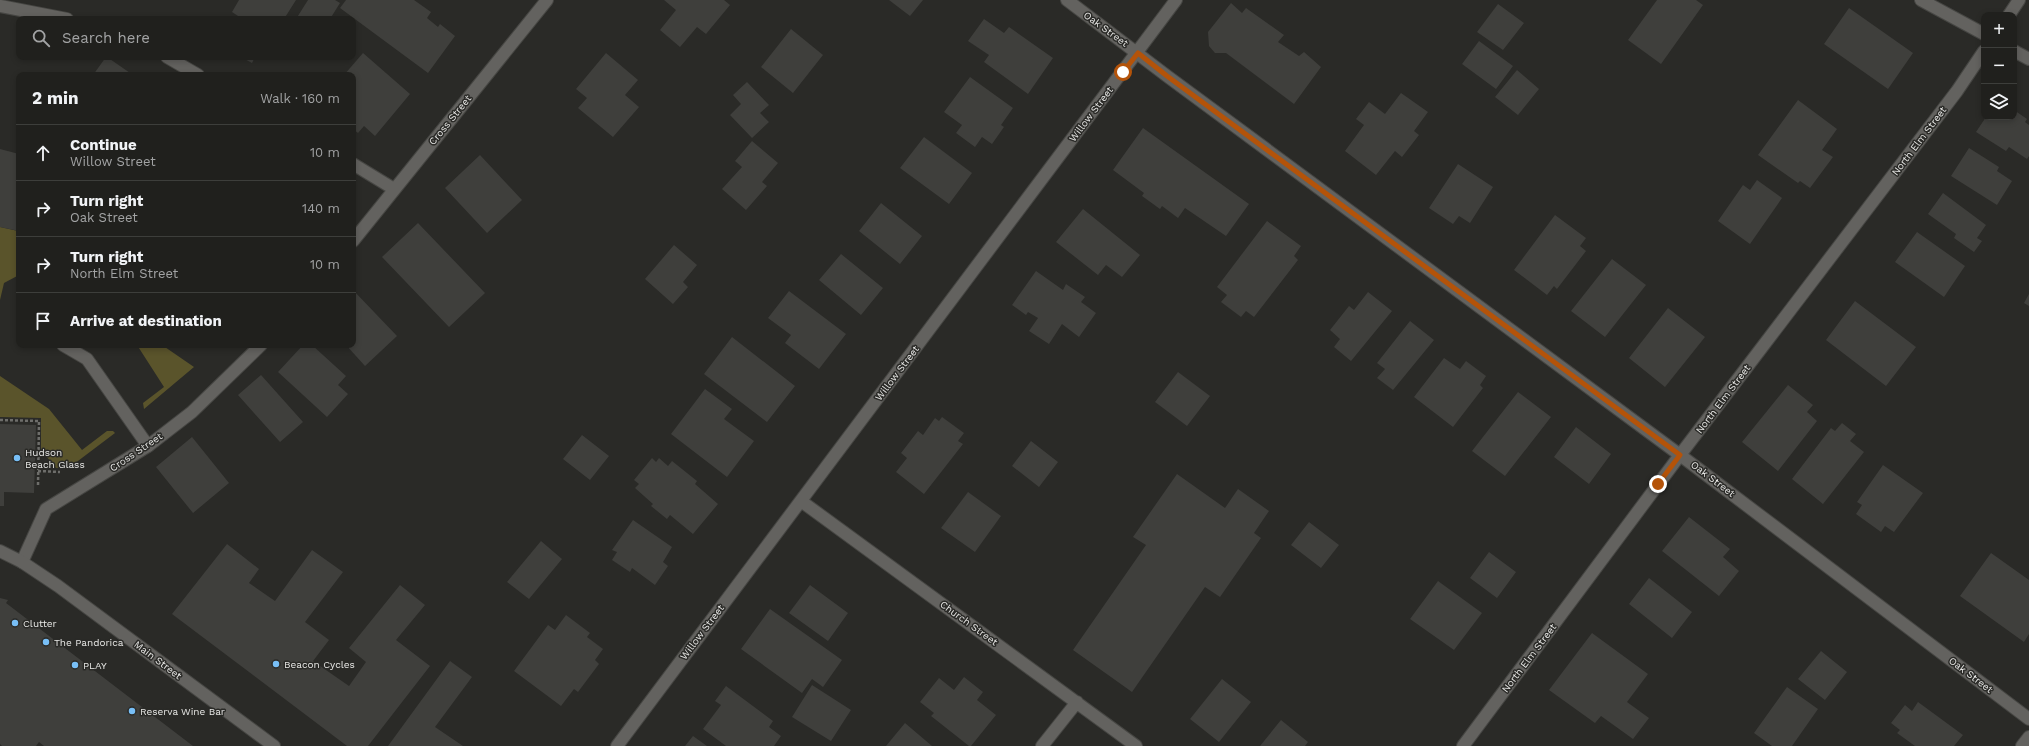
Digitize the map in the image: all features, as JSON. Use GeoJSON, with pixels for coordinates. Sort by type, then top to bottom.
{"type":"FeatureCollection","features":[{"type":"Feature","properties":{"kind":"street","name":"Cross Street"},"geometry":{"type":"LineString","coordinates":[[356,237],[547,0]]}},
{"type":"Feature","properties":{"kind":"street","name":"Oak Street"},"geometry":{"type":"LineString","coordinates":[[1067,0],[1167,76],[1680,455],[2029,719]]}},
{"type":"Feature","properties":{"kind":"street","name":"Willow Street"},"geometry":{"type":"LineString","coordinates":[[617,746],[1138,53],[1176,0]]}},
{"type":"Feature","properties":{"kind":"street"},"geometry":{"type":"LineString","coordinates":[[1921,0],[1981,32]]}},
{"type":"Feature","properties":{"kind":"street"},"geometry":{"type":"LineString","coordinates":[[2011,12],[2019,0]]}},
{"type":"Feature","properties":{"kind":"street"},"geometry":{"type":"LineString","coordinates":[[0,6],[52,16]]}},
{"type":"Feature","properties":{"kind":"street"},"geometry":{"type":"LineString","coordinates":[[2017,53],[2029,59]]}},
{"type":"Feature","properties":{"kind":"street","name":"North Elm Street"},"geometry":{"type":"LineString","coordinates":[[1463,746],[1680,455],[1952,98],[1981,55]]}},
{"type":"Feature","properties":{"kind":"street"},"geometry":{"type":"LineString","coordinates":[[172,60],[193,72]]}},
{"type":"Feature","properties":{"kind":"street"},"geometry":{"type":"LineString","coordinates":[[356,166],[394,189]]}},
{"type":"Feature","properties":{"kind":"street"},"geometry":{"type":"LineString","coordinates":[[67,348],[87,359],[148,446]]}},
{"type":"Feature","properties":{"kind":"street","name":"Cross Street"},"geometry":{"type":"LineString","coordinates":[[22,562],[46,509],[148,446],[192,412],[258,348]]}},
{"type":"Feature","properties":{"kind":"street","name":"Church Street"},"geometry":{"type":"LineString","coordinates":[[801,501],[1136,746]]}},
{"type":"Feature","properties":{"kind":"street","name":"Main Street"},"geometry":{"type":"LineString","coordinates":[[0,551],[22,562],[58,586],[274,746]]}},
{"type":"Feature","properties":{"kind":"street"},"geometry":{"type":"LineString","coordinates":[[1042,746],[1077,702]]}},
{"type":"Feature","properties":{"kind":"street"},"geometry":{"type":"LineString","coordinates":[[2022,746],[2029,737]]}},
{"type":"Feature","properties":{"kind":"path"},"geometry":{"type":"LineString","coordinates":[[0,420],[38,421],[38,492]]}},
{"type":"Feature","properties":{"kind":"path"},"geometry":{"type":"LineString","coordinates":[[38,470],[65,472]]}},
{"type":"Feature","properties":{"kind":"shaded area"},"geometry":{"type":"Polygon","coordinates":[[[0,227],[16,231],[16,277],[4,283],[0,300],[0,227]]]}},
{"type":"Feature","properties":{"kind":"shaded area"},"geometry":{"type":"Polygon","coordinates":[[[139,348],[166,348],[194,367],[144,409],[143,403],[164,387],[139,348]]]}},
{"type":"Feature","properties":{"kind":"shaded area"},"geometry":{"type":"Polygon","coordinates":[[[0,376],[49,409],[82,450],[107,431],[113,431],[115,433],[70,467],[56,468],[41,450],[41,418],[0,417],[0,376]]]}},
{"type":"Feature","properties":{"kind":"building"},"geometry":{"type":"Polygon","coordinates":[[[239,0],[296,0],[286,16],[238,16],[232,12],[239,0]]]}},
{"type":"Feature","properties":{"kind":"building"},"geometry":{"type":"Polygon","coordinates":[[[308,0],[335,0],[340,3],[332,16],[298,16],[308,0]]]}},
{"type":"Feature","properties":{"kind":"building"},"geometry":{"type":"Polygon","coordinates":[[[346,0],[414,0],[431,12],[427,18],[438,27],[440,24],[455,36],[428,73],[356,20],[356,16],[351,16],[340,8],[346,0]]]}},
{"type":"Feature","properties":{"kind":"building"},"geometry":{"type":"Polygon","coordinates":[[[664,0],[724,0],[730,5],[706,34],[697,27],[680,47],[660,30],[676,10],[664,0]]]}},
{"type":"Feature","properties":{"kind":"building"},"geometry":{"type":"Polygon","coordinates":[[[889,0],[923,0],[910,16],[889,0]]]}},
{"type":"Feature","properties":{"kind":"building"},"geometry":{"type":"Polygon","coordinates":[[[1657,0],[1696,0],[1703,5],[1661,64],[1628,40],[1657,0]]]}},
{"type":"Feature","properties":{"kind":"building"},"geometry":{"type":"Polygon","coordinates":[[[1231,3],[1242,13],[1246,8],[1284,35],[1278,42],[1299,56],[1304,52],[1321,67],[1294,104],[1226,53],[1215,53],[1209,46],[1208,32],[1231,3]]]}},
{"type":"Feature","properties":{"kind":"building"},"geometry":{"type":"Polygon","coordinates":[[[1498,4],[1524,23],[1503,50],[1477,32],[1498,4]]]}},
{"type":"Feature","properties":{"kind":"building"},"geometry":{"type":"Polygon","coordinates":[[[1849,8],[1913,53],[1888,89],[1824,44],[1849,8]]]}},
{"type":"Feature","properties":{"kind":"building"},"geometry":{"type":"Polygon","coordinates":[[[984,19],[1004,33],[1009,27],[1053,58],[1028,94],[984,62],[989,55],[968,41],[984,19]]]}},
{"type":"Feature","properties":{"kind":"building"},"geometry":{"type":"Polygon","coordinates":[[[791,29],[823,55],[793,93],[761,67],[791,29]]]}},
{"type":"Feature","properties":{"kind":"building"},"geometry":{"type":"Polygon","coordinates":[[[1479,41],[1513,66],[1496,89],[1462,64],[1479,41]]]}},
{"type":"Feature","properties":{"kind":"building"},"geometry":{"type":"Polygon","coordinates":[[[363,53],[410,94],[375,136],[364,126],[358,133],[356,131],[356,72],[347,72],[363,53]]]}},
{"type":"Feature","properties":{"kind":"building"},"geometry":{"type":"Polygon","coordinates":[[[606,53],[638,80],[625,95],[639,107],[613,137],[578,108],[587,98],[576,89],[606,53]]]}},
{"type":"Feature","properties":{"kind":"building"},"geometry":{"type":"Polygon","coordinates":[[[104,60],[111,60],[129,72],[95,72],[104,60]]]}},
{"type":"Feature","properties":{"kind":"building"},"geometry":{"type":"Polygon","coordinates":[[[246,60],[254,60],[252,63],[246,60]]]}},
{"type":"Feature","properties":{"kind":"building"},"geometry":{"type":"Polygon","coordinates":[[[1517,70],[1539,89],[1518,115],[1495,97],[1517,70]]]}},
{"type":"Feature","properties":{"kind":"building"},"geometry":{"type":"Polygon","coordinates":[[[970,77],[1013,108],[1001,125],[1004,127],[992,144],[982,137],[975,147],[956,133],[962,125],[944,112],[970,77]]]}},
{"type":"Feature","properties":{"kind":"building"},"geometry":{"type":"Polygon","coordinates":[[[747,82],[769,105],[760,113],[769,122],[752,138],[730,115],[741,104],[733,95],[747,82]]]}},
{"type":"Feature","properties":{"kind":"building"},"geometry":{"type":"Polygon","coordinates":[[[1401,93],[1428,112],[1414,131],[1419,135],[1402,157],[1395,151],[1376,175],[1345,151],[1364,125],[1356,119],[1369,102],[1385,114],[1401,93]]]}},
{"type":"Feature","properties":{"kind":"building"},"geometry":{"type":"Polygon","coordinates":[[[1798,100],[1837,129],[1822,150],[1833,157],[1810,188],[1800,181],[1798,183],[1758,155],[1798,100]]]}},
{"type":"Feature","properties":{"kind":"building"},"geometry":{"type":"Polygon","coordinates":[[[2017,112],[2027,119],[2025,122],[2029,125],[2029,156],[2027,159],[2009,147],[2006,151],[1976,132],[1984,120],[2017,120],[2017,112]]]}},
{"type":"Feature","properties":{"kind":"building"},"geometry":{"type":"Polygon","coordinates":[[[1143,128],[1249,204],[1226,236],[1185,208],[1178,218],[1162,206],[1160,209],[1142,196],[1144,193],[1113,170],[1143,128]]]}},
{"type":"Feature","properties":{"kind":"building"},"geometry":{"type":"Polygon","coordinates":[[[924,137],[972,173],[949,204],[900,168],[924,137]]]}},
{"type":"Feature","properties":{"kind":"building"},"geometry":{"type":"Polygon","coordinates":[[[752,141],[778,163],[762,182],[767,186],[746,210],[722,189],[742,167],[735,161],[752,141]]]}},
{"type":"Feature","properties":{"kind":"building"},"geometry":{"type":"Polygon","coordinates":[[[1969,148],[1999,167],[1997,171],[2012,181],[1997,205],[1951,176],[1969,148]]]}},
{"type":"Feature","properties":{"kind":"building"},"geometry":{"type":"Polygon","coordinates":[[[0,149],[16,153],[16,230],[0,227],[0,149]]]}},
{"type":"Feature","properties":{"kind":"building"},"geometry":{"type":"Polygon","coordinates":[[[480,155],[522,200],[487,233],[445,188],[480,155]]]}},
{"type":"Feature","properties":{"kind":"building"},"geometry":{"type":"Polygon","coordinates":[[[1458,164],[1493,187],[1470,223],[1459,216],[1453,224],[1429,208],[1458,164]]]}},
{"type":"Feature","properties":{"kind":"building"},"geometry":{"type":"Polygon","coordinates":[[[1757,180],[1782,198],[1750,244],[1718,221],[1743,185],[1750,190],[1757,180]]]}},
{"type":"Feature","properties":{"kind":"building"},"geometry":{"type":"Polygon","coordinates":[[[1943,193],[1986,225],[1977,238],[1982,241],[1974,252],[1954,238],[1956,234],[1928,214],[1943,193]]]}},
{"type":"Feature","properties":{"kind":"building"},"geometry":{"type":"Polygon","coordinates":[[[881,203],[922,236],[900,264],[859,231],[881,203]]]}},
{"type":"Feature","properties":{"kind":"building"},"geometry":{"type":"Polygon","coordinates":[[[1083,209],[1140,255],[1122,277],[1106,265],[1098,275],[1056,242],[1083,209]]]}},
{"type":"Feature","properties":{"kind":"building"},"geometry":{"type":"Polygon","coordinates":[[[1555,215],[1586,238],[1580,246],[1586,251],[1557,289],[1554,286],[1547,295],[1514,270],[1555,215]]]}},
{"type":"Feature","properties":{"kind":"building"},"geometry":{"type":"Polygon","coordinates":[[[1267,221],[1301,246],[1294,256],[1298,260],[1254,317],[1246,311],[1241,317],[1221,302],[1227,295],[1217,287],[1267,221]]]}},
{"type":"Feature","properties":{"kind":"building"},"geometry":{"type":"Polygon","coordinates":[[[418,223],[485,293],[449,327],[382,257],[418,223]]]}},
{"type":"Feature","properties":{"kind":"building"},"geometry":{"type":"Polygon","coordinates":[[[1917,232],[1965,266],[1944,297],[1895,262],[1917,232]]]}},
{"type":"Feature","properties":{"kind":"building"},"geometry":{"type":"Polygon","coordinates":[[[674,245],[697,265],[683,282],[688,287],[673,304],[645,279],[674,245]]]}},
{"type":"Feature","properties":{"kind":"building"},"geometry":{"type":"Polygon","coordinates":[[[841,254],[883,288],[861,315],[819,280],[841,254]]]}},
{"type":"Feature","properties":{"kind":"building"},"geometry":{"type":"Polygon","coordinates":[[[1612,259],[1646,285],[1605,337],[1571,311],[1612,259]]]}},
{"type":"Feature","properties":{"kind":"building"},"geometry":{"type":"Polygon","coordinates":[[[1036,271],[1063,290],[1066,284],[1085,297],[1081,302],[1096,313],[1079,337],[1062,324],[1049,344],[1029,331],[1038,318],[1028,312],[1026,315],[1012,305],[1036,271]]]}},
{"type":"Feature","properties":{"kind":"building"},"geometry":{"type":"Polygon","coordinates":[[[789,291],[846,334],[819,369],[785,343],[791,335],[768,318],[789,291]]]}},
{"type":"Feature","properties":{"kind":"building"},"geometry":{"type":"Polygon","coordinates":[[[1368,292],[1392,311],[1351,361],[1334,347],[1340,339],[1330,330],[1349,306],[1354,310],[1368,292]]]}},
{"type":"Feature","properties":{"kind":"building"},"geometry":{"type":"Polygon","coordinates":[[[356,293],[397,336],[365,366],[349,348],[356,348],[356,293]]]}},
{"type":"Feature","properties":{"kind":"building"},"geometry":{"type":"Polygon","coordinates":[[[2029,294],[2029,306],[2024,303],[2029,294]]]}},
{"type":"Feature","properties":{"kind":"building"},"geometry":{"type":"Polygon","coordinates":[[[1855,301],[1916,347],[1886,386],[1826,340],[1855,301]]]}},
{"type":"Feature","properties":{"kind":"building"},"geometry":{"type":"Polygon","coordinates":[[[1668,308],[1705,337],[1665,387],[1629,358],[1668,308]]]}},
{"type":"Feature","properties":{"kind":"building"},"geometry":{"type":"Polygon","coordinates":[[[1410,321],[1434,340],[1393,390],[1377,378],[1385,369],[1377,363],[1410,321]]]}},
{"type":"Feature","properties":{"kind":"building"},"geometry":{"type":"Polygon","coordinates":[[[732,337],[795,386],[767,422],[704,374],[732,337]]]}},
{"type":"Feature","properties":{"kind":"building"},"geometry":{"type":"Polygon","coordinates":[[[300,348],[315,348],[346,376],[338,385],[348,394],[327,417],[278,372],[300,348]]]}},
{"type":"Feature","properties":{"kind":"building"},"geometry":{"type":"Polygon","coordinates":[[[1444,358],[1460,369],[1466,361],[1486,376],[1480,385],[1483,388],[1453,427],[1414,397],[1444,358]]]}},
{"type":"Feature","properties":{"kind":"building"},"geometry":{"type":"Polygon","coordinates":[[[1178,372],[1210,396],[1187,426],[1155,402],[1178,372]]]}},
{"type":"Feature","properties":{"kind":"building"},"geometry":{"type":"Polygon","coordinates":[[[261,375],[303,422],[280,442],[238,395],[261,375]]]}},
{"type":"Feature","properties":{"kind":"building"},"geometry":{"type":"Polygon","coordinates":[[[1788,385],[1813,405],[1807,412],[1817,421],[1778,471],[1742,442],[1788,385]]]}},
{"type":"Feature","properties":{"kind":"building"},"geometry":{"type":"Polygon","coordinates":[[[705,389],[732,409],[724,419],[754,441],[727,477],[671,434],[705,389]]]}},
{"type":"Feature","properties":{"kind":"building"},"geometry":{"type":"Polygon","coordinates":[[[1518,392],[1551,417],[1505,476],[1472,451],[1518,392]]]}},
{"type":"Feature","properties":{"kind":"building"},"geometry":{"type":"Polygon","coordinates":[[[942,417],[964,433],[958,441],[963,444],[924,494],[896,472],[907,458],[901,453],[918,431],[923,435],[935,418],[939,421],[942,417]]]}},
{"type":"Feature","properties":{"kind":"building"},"geometry":{"type":"Polygon","coordinates":[[[1842,423],[1856,434],[1850,441],[1864,452],[1823,504],[1792,479],[1831,428],[1835,431],[1842,423]]]}},
{"type":"Feature","properties":{"kind":"building","name":"Hudson Beach Glass"},"geometry":{"type":"Polygon","coordinates":[[[0,424],[36,425],[34,493],[4,492],[4,506],[0,506],[0,424]]]}},
{"type":"Feature","properties":{"kind":"building"},"geometry":{"type":"Polygon","coordinates":[[[1576,427],[1611,454],[1589,484],[1554,457],[1576,427]]]}},
{"type":"Feature","properties":{"kind":"building"},"geometry":{"type":"Polygon","coordinates":[[[582,435],[609,456],[590,480],[563,459],[582,435]]]}},
{"type":"Feature","properties":{"kind":"building"},"geometry":{"type":"Polygon","coordinates":[[[192,437],[229,483],[193,513],[156,467],[192,437]]]}},
{"type":"Feature","properties":{"kind":"building"},"geometry":{"type":"Polygon","coordinates":[[[1031,441],[1058,462],[1039,487],[1012,466],[1031,441]]]}},
{"type":"Feature","properties":{"kind":"building"},"geometry":{"type":"Polygon","coordinates":[[[652,458],[656,462],[659,458],[668,466],[672,461],[697,481],[695,484],[718,504],[693,534],[670,515],[667,519],[651,506],[653,504],[635,488],[639,484],[634,480],[652,458]]]}},
{"type":"Feature","properties":{"kind":"building"},"geometry":{"type":"Polygon","coordinates":[[[1883,465],[1923,493],[1894,532],[1885,526],[1881,532],[1856,514],[1862,505],[1857,502],[1883,465]]]}},
{"type":"Feature","properties":{"kind":"building"},"geometry":{"type":"Polygon","coordinates":[[[1177,474],[1225,508],[1238,489],[1269,511],[1254,533],[1261,538],[1220,597],[1205,587],[1132,692],[1073,650],[1146,545],[1133,537],[1177,474]]]}},
{"type":"Feature","properties":{"kind":"building"},"geometry":{"type":"Polygon","coordinates":[[[968,492],[1001,516],[975,552],[941,528],[968,492]]]}},
{"type":"Feature","properties":{"kind":"building"},"geometry":{"type":"Polygon","coordinates":[[[1689,517],[1730,549],[1723,557],[1739,571],[1719,596],[1662,551],[1689,517]]]}},
{"type":"Feature","properties":{"kind":"building"},"geometry":{"type":"Polygon","coordinates":[[[633,520],[672,547],[663,562],[668,566],[655,585],[632,568],[630,572],[612,560],[617,552],[612,550],[633,520]]]}},
{"type":"Feature","properties":{"kind":"building"},"geometry":{"type":"Polygon","coordinates":[[[1309,522],[1339,545],[1321,568],[1291,545],[1309,522]]]}},
{"type":"Feature","properties":{"kind":"building"},"geometry":{"type":"Polygon","coordinates":[[[541,541],[562,559],[529,599],[507,582],[541,541]]]}},
{"type":"Feature","properties":{"kind":"building"},"geometry":{"type":"Polygon","coordinates":[[[227,544],[259,569],[249,583],[275,601],[312,550],[343,572],[305,622],[329,640],[313,661],[349,686],[366,662],[349,648],[400,585],[425,605],[396,640],[430,666],[368,746],[347,746],[172,614],[227,544]]]}},
{"type":"Feature","properties":{"kind":"building"},"geometry":{"type":"Polygon","coordinates":[[[1489,552],[1516,572],[1497,598],[1470,578],[1489,552]]]}},
{"type":"Feature","properties":{"kind":"building"},"geometry":{"type":"Polygon","coordinates":[[[1991,553],[2029,580],[2029,634],[2024,642],[1960,596],[1991,553]]]}},
{"type":"Feature","properties":{"kind":"building"},"geometry":{"type":"Polygon","coordinates":[[[1649,578],[1692,612],[1672,638],[1629,604],[1649,578]]]}},
{"type":"Feature","properties":{"kind":"building"},"geometry":{"type":"Polygon","coordinates":[[[1438,581],[1482,613],[1454,650],[1410,619],[1438,581]]]}},
{"type":"Feature","properties":{"kind":"building"},"geometry":{"type":"Polygon","coordinates":[[[810,585],[848,613],[828,641],[789,613],[810,585]]]}},
{"type":"Feature","properties":{"kind":"building"},"geometry":{"type":"Polygon","coordinates":[[[0,598],[8,600],[6,603],[193,746],[44,746],[39,742],[36,746],[2,746],[0,744],[0,598]]]}},
{"type":"Feature","properties":{"kind":"building"},"geometry":{"type":"Polygon","coordinates":[[[770,609],[842,660],[823,687],[812,679],[802,693],[741,649],[770,609]]]}},
{"type":"Feature","properties":{"kind":"building"},"geometry":{"type":"Polygon","coordinates":[[[566,615],[590,633],[587,637],[603,649],[595,660],[599,664],[578,692],[574,689],[561,706],[514,671],[548,625],[555,630],[566,615]]]}},
{"type":"Feature","properties":{"kind":"building"},"geometry":{"type":"Polygon","coordinates":[[[1592,633],[1648,674],[1627,702],[1649,718],[1633,739],[1601,716],[1595,723],[1549,690],[1592,633]]]}},
{"type":"Feature","properties":{"kind":"building"},"geometry":{"type":"Polygon","coordinates":[[[1821,651],[1847,672],[1825,700],[1798,679],[1821,651]]]}},
{"type":"Feature","properties":{"kind":"building"},"geometry":{"type":"Polygon","coordinates":[[[450,661],[472,677],[435,727],[463,746],[388,746],[450,661]]]}},
{"type":"Feature","properties":{"kind":"building"},"geometry":{"type":"Polygon","coordinates":[[[964,677],[983,692],[977,700],[996,715],[971,746],[931,716],[934,713],[920,702],[939,678],[954,690],[964,677]]]}},
{"type":"Feature","properties":{"kind":"building"},"geometry":{"type":"Polygon","coordinates":[[[1222,679],[1251,702],[1219,742],[1190,719],[1222,679]]]}},
{"type":"Feature","properties":{"kind":"building"},"geometry":{"type":"Polygon","coordinates":[[[812,685],[851,710],[831,741],[792,717],[812,685]]]}},
{"type":"Feature","properties":{"kind":"building"},"geometry":{"type":"Polygon","coordinates":[[[726,686],[773,721],[769,727],[781,736],[774,746],[726,746],[703,729],[721,705],[715,701],[726,686]]]}},
{"type":"Feature","properties":{"kind":"building"},"geometry":{"type":"Polygon","coordinates":[[[1787,687],[1818,709],[1792,746],[1772,746],[1754,733],[1787,687]]]}},
{"type":"Feature","properties":{"kind":"building"},"geometry":{"type":"Polygon","coordinates":[[[1918,702],[1963,735],[1954,746],[1915,746],[1897,733],[1900,730],[1891,723],[1905,705],[1912,711],[1918,702]]]}},
{"type":"Feature","properties":{"kind":"building"},"geometry":{"type":"Polygon","coordinates":[[[1281,720],[1308,742],[1305,746],[1260,746],[1281,720]]]}},
{"type":"Feature","properties":{"kind":"building"},"geometry":{"type":"Polygon","coordinates":[[[905,723],[932,746],[886,746],[905,723]]]}},
{"type":"Feature","properties":{"kind":"building"},"geometry":{"type":"Polygon","coordinates":[[[693,736],[707,746],[685,746],[693,736]]]}},
{"type":"Feature","properties":{"kind":"place","name":"Hudson Beach Glass"},"geometry":{"type":"Point","coordinates":[17,458]}},
{"type":"Feature","properties":{"kind":"place","name":"Clutter"},"geometry":{"type":"Point","coordinates":[15,623]}},
{"type":"Feature","properties":{"kind":"place","name":"The Pandorica"},"geometry":{"type":"Point","coordinates":[46,642]}},
{"type":"Feature","properties":{"kind":"place","name":"Beacon Cycles"},"geometry":{"type":"Point","coordinates":[276,664]}},
{"type":"Feature","properties":{"kind":"place","name":"PLAY"},"geometry":{"type":"Point","coordinates":[75,665]}},
{"type":"Feature","properties":{"kind":"place","name":"Reserva Wine Bar"},"geometry":{"type":"Point","coordinates":[132,711]}},
{"type":"Feature","properties":{"kind":"route"},"geometry":{"type":"LineString","coordinates":[[1123,72],[1138,53],[1680,455],[1658,484]]}}]}
